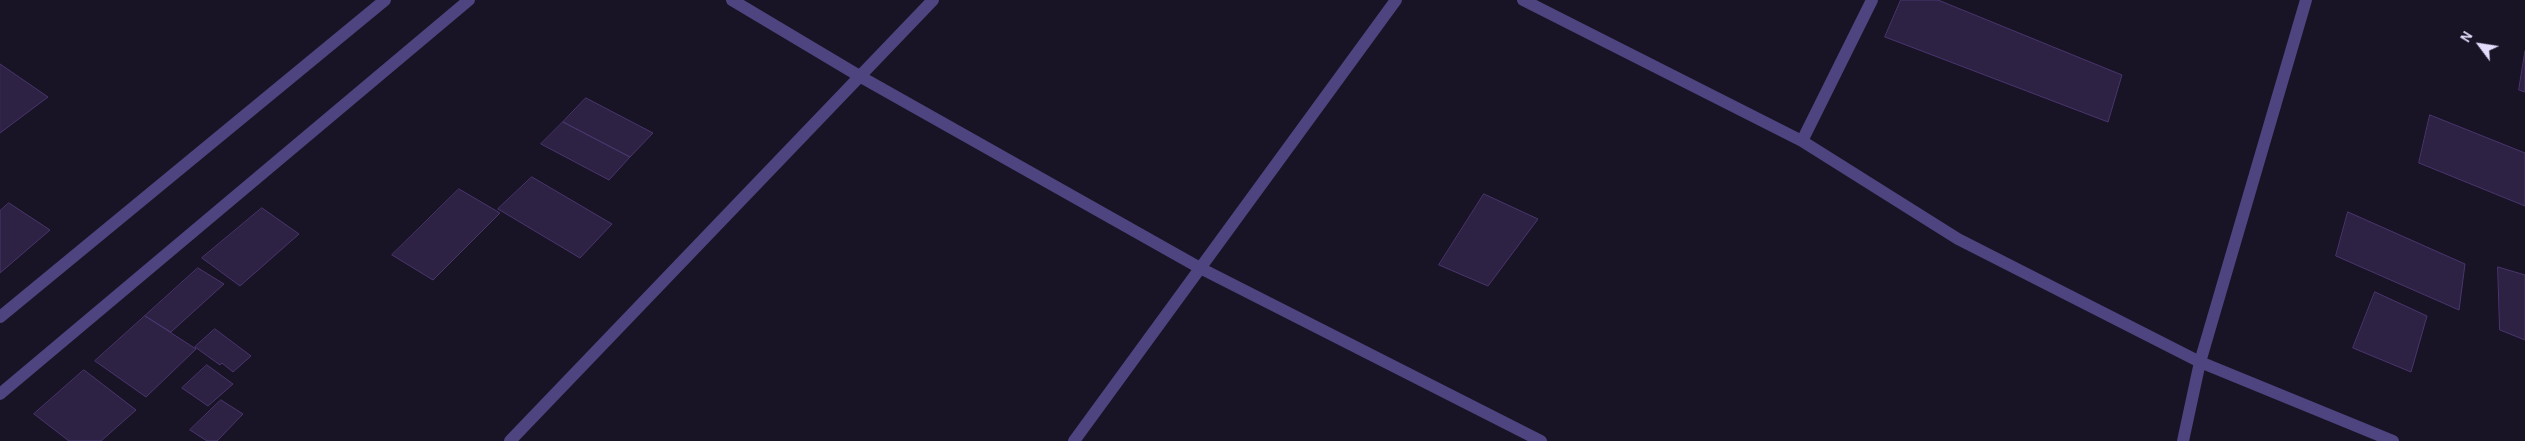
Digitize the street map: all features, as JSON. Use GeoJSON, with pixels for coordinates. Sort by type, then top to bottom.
{"type":"FeatureCollection","features":[{"type":"Feature","properties":{"kind":"street"},"geometry":{"type":"LineString","coordinates":[[0,317],[385,0]]}},
{"type":"Feature","properties":{"kind":"street"},"geometry":{"type":"LineString","coordinates":[[0,394],[469,0]]}},
{"type":"Feature","properties":{"kind":"street"},"geometry":{"type":"LineString","coordinates":[[732,0],[861,77],[1200,268],[1541,441]]}},
{"type":"Feature","properties":{"kind":"street"},"geometry":{"type":"LineString","coordinates":[[510,441],[933,0]]}},
{"type":"Feature","properties":{"kind":"street"},"geometry":{"type":"LineString","coordinates":[[1074,441],[1396,0]]}},
{"type":"Feature","properties":{"kind":"street"},"geometry":{"type":"LineString","coordinates":[[1523,0],[1802,141],[1958,239],[2200,362],[2393,441]]}},
{"type":"Feature","properties":{"kind":"street"},"geometry":{"type":"LineString","coordinates":[[1802,141],[1872,0]]}},
{"type":"Feature","properties":{"kind":"street"},"geometry":{"type":"LineString","coordinates":[[2183,441],[2200,362],[2306,0]]}},
{"type":"Feature","properties":{"kind":"building"},"geometry":{"type":"Polygon","coordinates":[[[1901,0],[1938,0],[2122,75],[2108,122],[1885,37],[1901,0]]]}},
{"type":"Feature","properties":{"kind":"building"},"geometry":{"type":"Polygon","coordinates":[[[2525,51],[2525,92],[2519,90],[2525,51]]]}},
{"type":"Feature","properties":{"kind":"building"},"geometry":{"type":"Polygon","coordinates":[[[0,64],[48,97],[0,133],[0,64]]]}},
{"type":"Feature","properties":{"kind":"building"},"geometry":{"type":"Polygon","coordinates":[[[586,98],[653,133],[630,157],[563,122],[586,98]]]}},
{"type":"Feature","properties":{"kind":"building"},"geometry":{"type":"Polygon","coordinates":[[[2430,115],[2525,153],[2525,206],[2419,163],[2430,115]]]}},
{"type":"Feature","properties":{"kind":"building"},"geometry":{"type":"Polygon","coordinates":[[[563,122],[630,157],[609,180],[541,144],[563,122]]]}},
{"type":"Feature","properties":{"kind":"building"},"geometry":{"type":"Polygon","coordinates":[[[532,177],[612,224],[580,258],[498,209],[532,177]]]}},
{"type":"Feature","properties":{"kind":"building"},"geometry":{"type":"Polygon","coordinates":[[[459,189],[500,213],[433,280],[392,255],[459,189]]]}},
{"type":"Feature","properties":{"kind":"building"},"geometry":{"type":"Polygon","coordinates":[[[1484,194],[1538,219],[1488,286],[1439,265],[1484,194]]]}},
{"type":"Feature","properties":{"kind":"building"},"geometry":{"type":"Polygon","coordinates":[[[9,203],[50,230],[0,273],[0,211],[9,203]]]}},
{"type":"Feature","properties":{"kind":"building"},"geometry":{"type":"Polygon","coordinates":[[[262,208],[299,234],[240,286],[202,258],[262,208]]]}},
{"type":"Feature","properties":{"kind":"building"},"geometry":{"type":"Polygon","coordinates":[[[2348,212],[2465,264],[2459,310],[2336,256],[2348,212]]]}},
{"type":"Feature","properties":{"kind":"building"},"geometry":{"type":"Polygon","coordinates":[[[2498,267],[2525,275],[2525,340],[2500,330],[2498,267]]]}},
{"type":"Feature","properties":{"kind":"building"},"geometry":{"type":"Polygon","coordinates":[[[198,268],[224,284],[171,332],[145,316],[198,268]]]}},
{"type":"Feature","properties":{"kind":"building"},"geometry":{"type":"Polygon","coordinates":[[[2375,292],[2427,316],[2411,372],[2353,348],[2375,292]]]}},
{"type":"Feature","properties":{"kind":"building"},"geometry":{"type":"Polygon","coordinates":[[[145,316],[196,349],[146,397],[95,361],[145,316]]]}},
{"type":"Feature","properties":{"kind":"building"},"geometry":{"type":"Polygon","coordinates":[[[215,329],[251,356],[233,372],[195,347],[215,329]]]}},
{"type":"Feature","properties":{"kind":"building"},"geometry":{"type":"Polygon","coordinates":[[[207,365],[233,384],[208,406],[182,388],[207,365]]]}},
{"type":"Feature","properties":{"kind":"building"},"geometry":{"type":"Polygon","coordinates":[[[84,370],[136,410],[101,441],[69,441],[34,414],[84,370]]]}},
{"type":"Feature","properties":{"kind":"building"},"geometry":{"type":"Polygon","coordinates":[[[221,400],[243,414],[217,441],[207,441],[190,430],[221,400]]]}}]}
